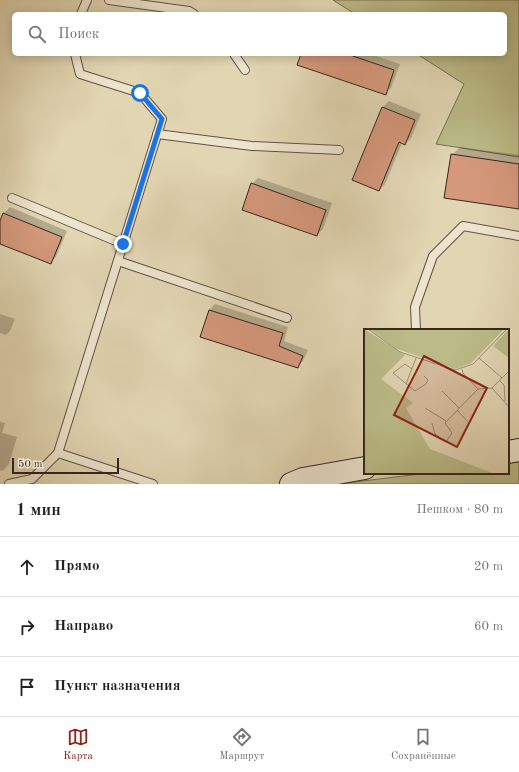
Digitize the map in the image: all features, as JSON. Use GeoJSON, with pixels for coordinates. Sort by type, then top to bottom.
{"type":"FeatureCollection","features":[{"type":"Feature","properties":{"kind":"street"},"geometry":{"type":"LineString","coordinates":[[509,452],[519,450]]}},
{"type":"Feature","properties":{"kind":"street"},"geometry":{"type":"LineString","coordinates":[[291,484],[303,479],[364,468]]}},
{"type":"Feature","properties":{"kind":"lane"},"geometry":{"type":"LineString","coordinates":[[82,12],[87,0]]}},
{"type":"Feature","properties":{"kind":"lane"},"geometry":{"type":"LineString","coordinates":[[109,0],[189,10],[192,12]]}},
{"type":"Feature","properties":{"kind":"lane"},"geometry":{"type":"LineString","coordinates":[[9,484],[32,479],[58,453],[162,119],[140,93],[80,74],[76,56]]}},
{"type":"Feature","properties":{"kind":"lane"},"geometry":{"type":"LineString","coordinates":[[235,56],[244,70]]}},
{"type":"Feature","properties":{"kind":"lane"},"geometry":{"type":"LineString","coordinates":[[157,134],[252,146],[339,150]]}},
{"type":"Feature","properties":{"kind":"lane"},"geometry":{"type":"LineString","coordinates":[[12,198],[123,244]]}},
{"type":"Feature","properties":{"kind":"lane"},"geometry":{"type":"LineString","coordinates":[[416,329],[415,307],[433,256],[463,226],[519,236]]}},
{"type":"Feature","properties":{"kind":"lane"},"geometry":{"type":"LineString","coordinates":[[118,261],[287,318]]}},
{"type":"Feature","properties":{"kind":"lane"},"geometry":{"type":"LineString","coordinates":[[58,453],[153,484]]}},
{"type":"Feature","properties":{"kind":"green space"},"geometry":{"type":"Polygon","coordinates":[[[333,0],[519,0],[519,157],[436,144],[464,84],[420,56],[507,56],[507,12],[352,12],[333,0]]]}},
{"type":"Feature","properties":{"kind":"green space"},"geometry":{"type":"Polygon","coordinates":[[[519,462],[519,484],[338,484],[420,474],[509,474],[509,463],[519,462]]]}},
{"type":"Feature","properties":{"kind":"building"},"geometry":{"type":"Polygon","coordinates":[[[300,56],[353,56],[394,70],[386,95],[297,65],[300,56]]]}},
{"type":"Feature","properties":{"kind":"building"},"geometry":{"type":"Polygon","coordinates":[[[382,107],[415,120],[405,145],[399,142],[379,191],[352,180],[382,107]]]}},
{"type":"Feature","properties":{"kind":"building"},"geometry":{"type":"Polygon","coordinates":[[[451,154],[519,164],[519,209],[444,198],[451,154]]]}},
{"type":"Feature","properties":{"kind":"building"},"geometry":{"type":"Polygon","coordinates":[[[251,183],[326,210],[317,236],[242,210],[251,183]]]}},
{"type":"Feature","properties":{"kind":"building"},"geometry":{"type":"Polygon","coordinates":[[[3,213],[62,237],[51,264],[0,244],[0,221],[3,213]]]}},
{"type":"Feature","properties":{"kind":"building"},"geometry":{"type":"Polygon","coordinates":[[[209,310],[283,333],[279,346],[303,356],[298,368],[200,337],[209,310]]]}},
{"type":"Feature","properties":{"kind":"route"},"geometry":{"type":"LineString","coordinates":[[123,244],[162,119],[140,93]]}}]}
